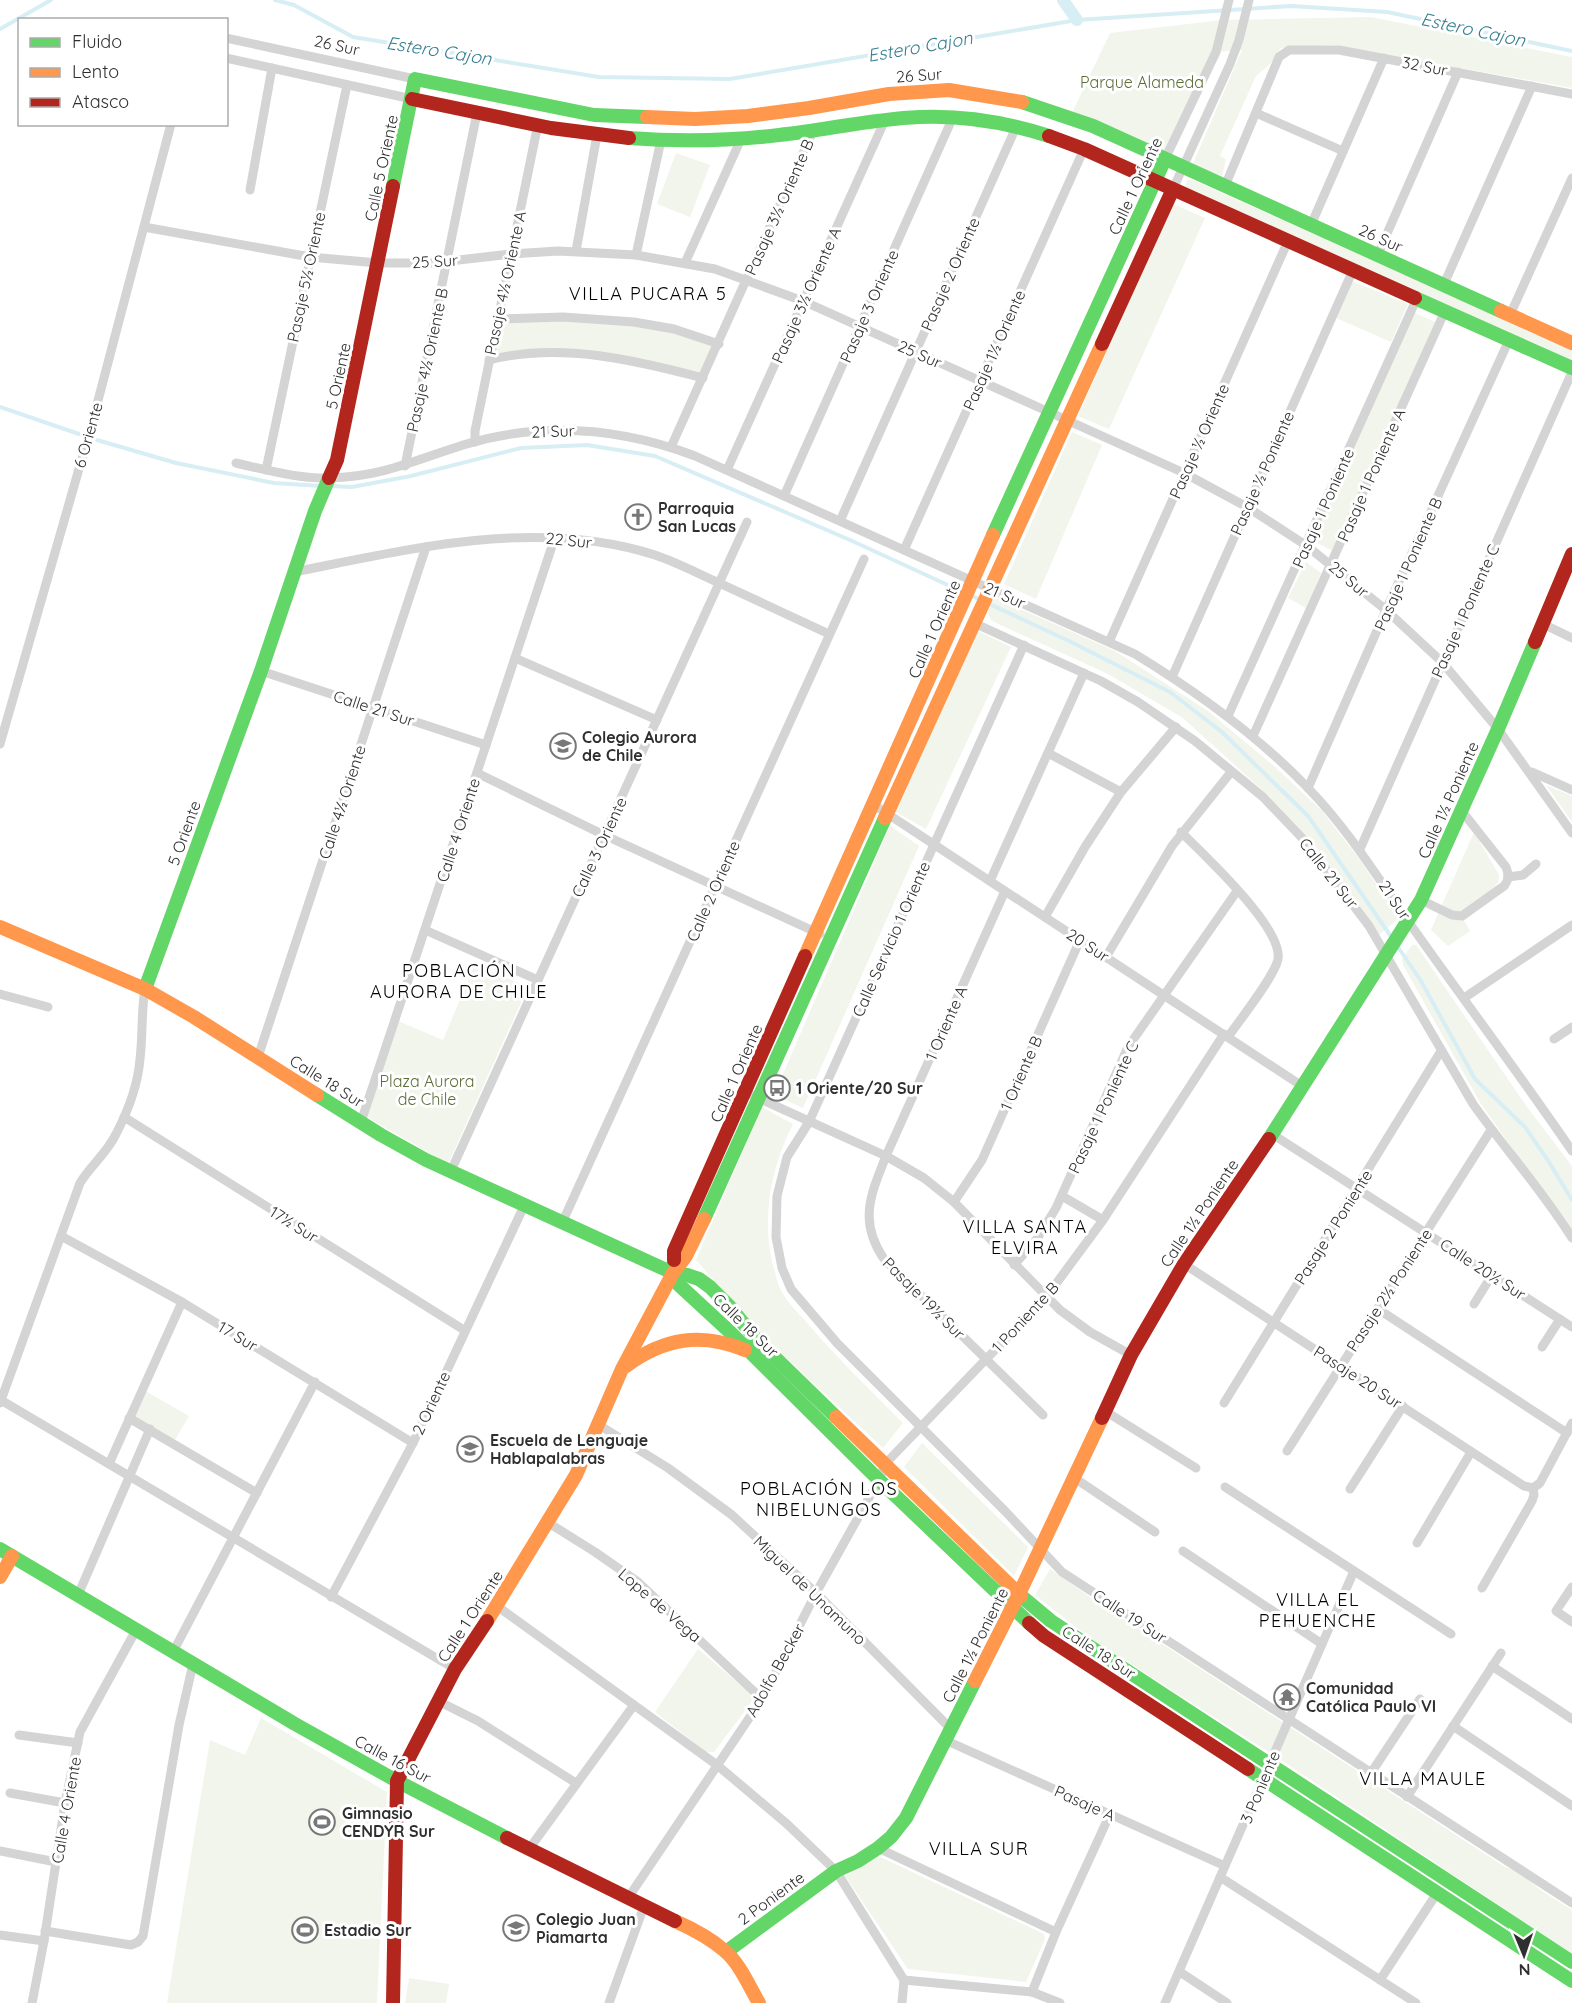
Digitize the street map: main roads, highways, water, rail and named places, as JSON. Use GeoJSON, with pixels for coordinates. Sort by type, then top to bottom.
{"type":"FeatureCollection","features":[{"type":"Feature","properties":{"kind":"waterway","name":"Estero Cajon"},"geometry":{"type":"LineString","coordinates":[[19,18],[51,0]]}},
{"type":"Feature","properties":{"kind":"waterway","name":"Estero Cajon"},"geometry":{"type":"LineString","coordinates":[[275,0],[294,5],[353,37],[599,77],[730,79],[1077,20],[1291,6],[1387,12],[1572,51]]}},
{"type":"Feature","properties":{"kind":"waterway"},"geometry":{"type":"LineString","coordinates":[[1063,0],[1077,20]]}},
{"type":"Feature","properties":{"kind":"waterway","name":"Estero Cajon"},"geometry":{"type":"LineString","coordinates":[[0,29],[18,19]]}},
{"type":"Feature","properties":{"kind":"waterway"},"geometry":{"type":"LineString","coordinates":[[0,407],[79,434]]}},
{"type":"Feature","properties":{"kind":"waterway"},"geometry":{"type":"LineString","coordinates":[[97,440],[176,463],[274,483],[322,486]]}},
{"type":"Feature","properties":{"kind":"waterway"},"geometry":{"type":"LineString","coordinates":[[330,486],[352,487],[411,476],[521,448],[587,445],[655,456],[850,540],[963,592]]}},
{"type":"Feature","properties":{"kind":"waterway"},"geometry":{"type":"LineString","coordinates":[[970,595],[1069,641],[1170,692],[1222,732],[1308,816],[1392,938]]}},
{"type":"Feature","properties":{"kind":"waterway"},"geometry":{"type":"LineString","coordinates":[[1396,944],[1421,981],[1475,1079],[1525,1127],[1572,1200]]}},
{"type":"Feature","properties":{"kind":"place","name":"Parroquia San Lucas"},"geometry":{"type":"Point","coordinates":[638,517]}},
{"type":"Feature","properties":{"kind":"place","name":"Colegio Aurora de Chile"},"geometry":{"type":"Point","coordinates":[563,746]}},
{"type":"Feature","properties":{"kind":"place","name":"1 Oriente/20 Sur"},"geometry":{"type":"Point","coordinates":[777,1088]}},
{"type":"Feature","properties":{"kind":"place","name":"Escuela de Lenguaje Hablapalabras"},"geometry":{"type":"Point","coordinates":[470,1449]}},
{"type":"Feature","properties":{"kind":"place","name":"Comunidad Católica Paulo VI"},"geometry":{"type":"Point","coordinates":[1287,1697]}},
{"type":"Feature","properties":{"kind":"place","name":"Gimnasio CENDYR Sur"},"geometry":{"type":"Point","coordinates":[322,1822]}},
{"type":"Feature","properties":{"kind":"place","name":"Colegio Juan Piamarta"},"geometry":{"type":"Point","coordinates":[516,1928]}},
{"type":"Feature","properties":{"kind":"place","name":"Estadio Sur"},"geometry":{"type":"Point","coordinates":[305,1930]}},
{"type":"Feature","properties":{"kind":"district","name":"VILLA PUCARA 5"},"geometry":{"type":"Point","coordinates":[648,294]}},
{"type":"Feature","properties":{"kind":"district","name":"POBLACIÓN AURORA DE CHILE"},"geometry":{"type":"Point","coordinates":[459,981]}},
{"type":"Feature","properties":{"kind":"district","name":"VILLA SANTA ELVIRA"},"geometry":{"type":"Point","coordinates":[1025,1237]}},
{"type":"Feature","properties":{"kind":"district","name":"POBLACIÓN LOS NIBELUNGOS"},"geometry":{"type":"Point","coordinates":[819,1499]}},
{"type":"Feature","properties":{"kind":"district","name":"VILLA EL PEHUENCHE"},"geometry":{"type":"Point","coordinates":[1318,1610]}},
{"type":"Feature","properties":{"kind":"district","name":"VILLA MAULE"},"geometry":{"type":"Point","coordinates":[1423,1779]}},
{"type":"Feature","properties":{"kind":"district","name":"VILLA SUR"},"geometry":{"type":"Point","coordinates":[979,1849]}},
{"type":"Feature","properties":{"kind":"park label","name":"Parque Alameda"},"geometry":{"type":"Point","coordinates":[1142,82]}},
{"type":"Feature","properties":{"kind":"park label","name":"Plaza Aurora de Chile"},"geometry":{"type":"Point","coordinates":[427,1090]}}]}
